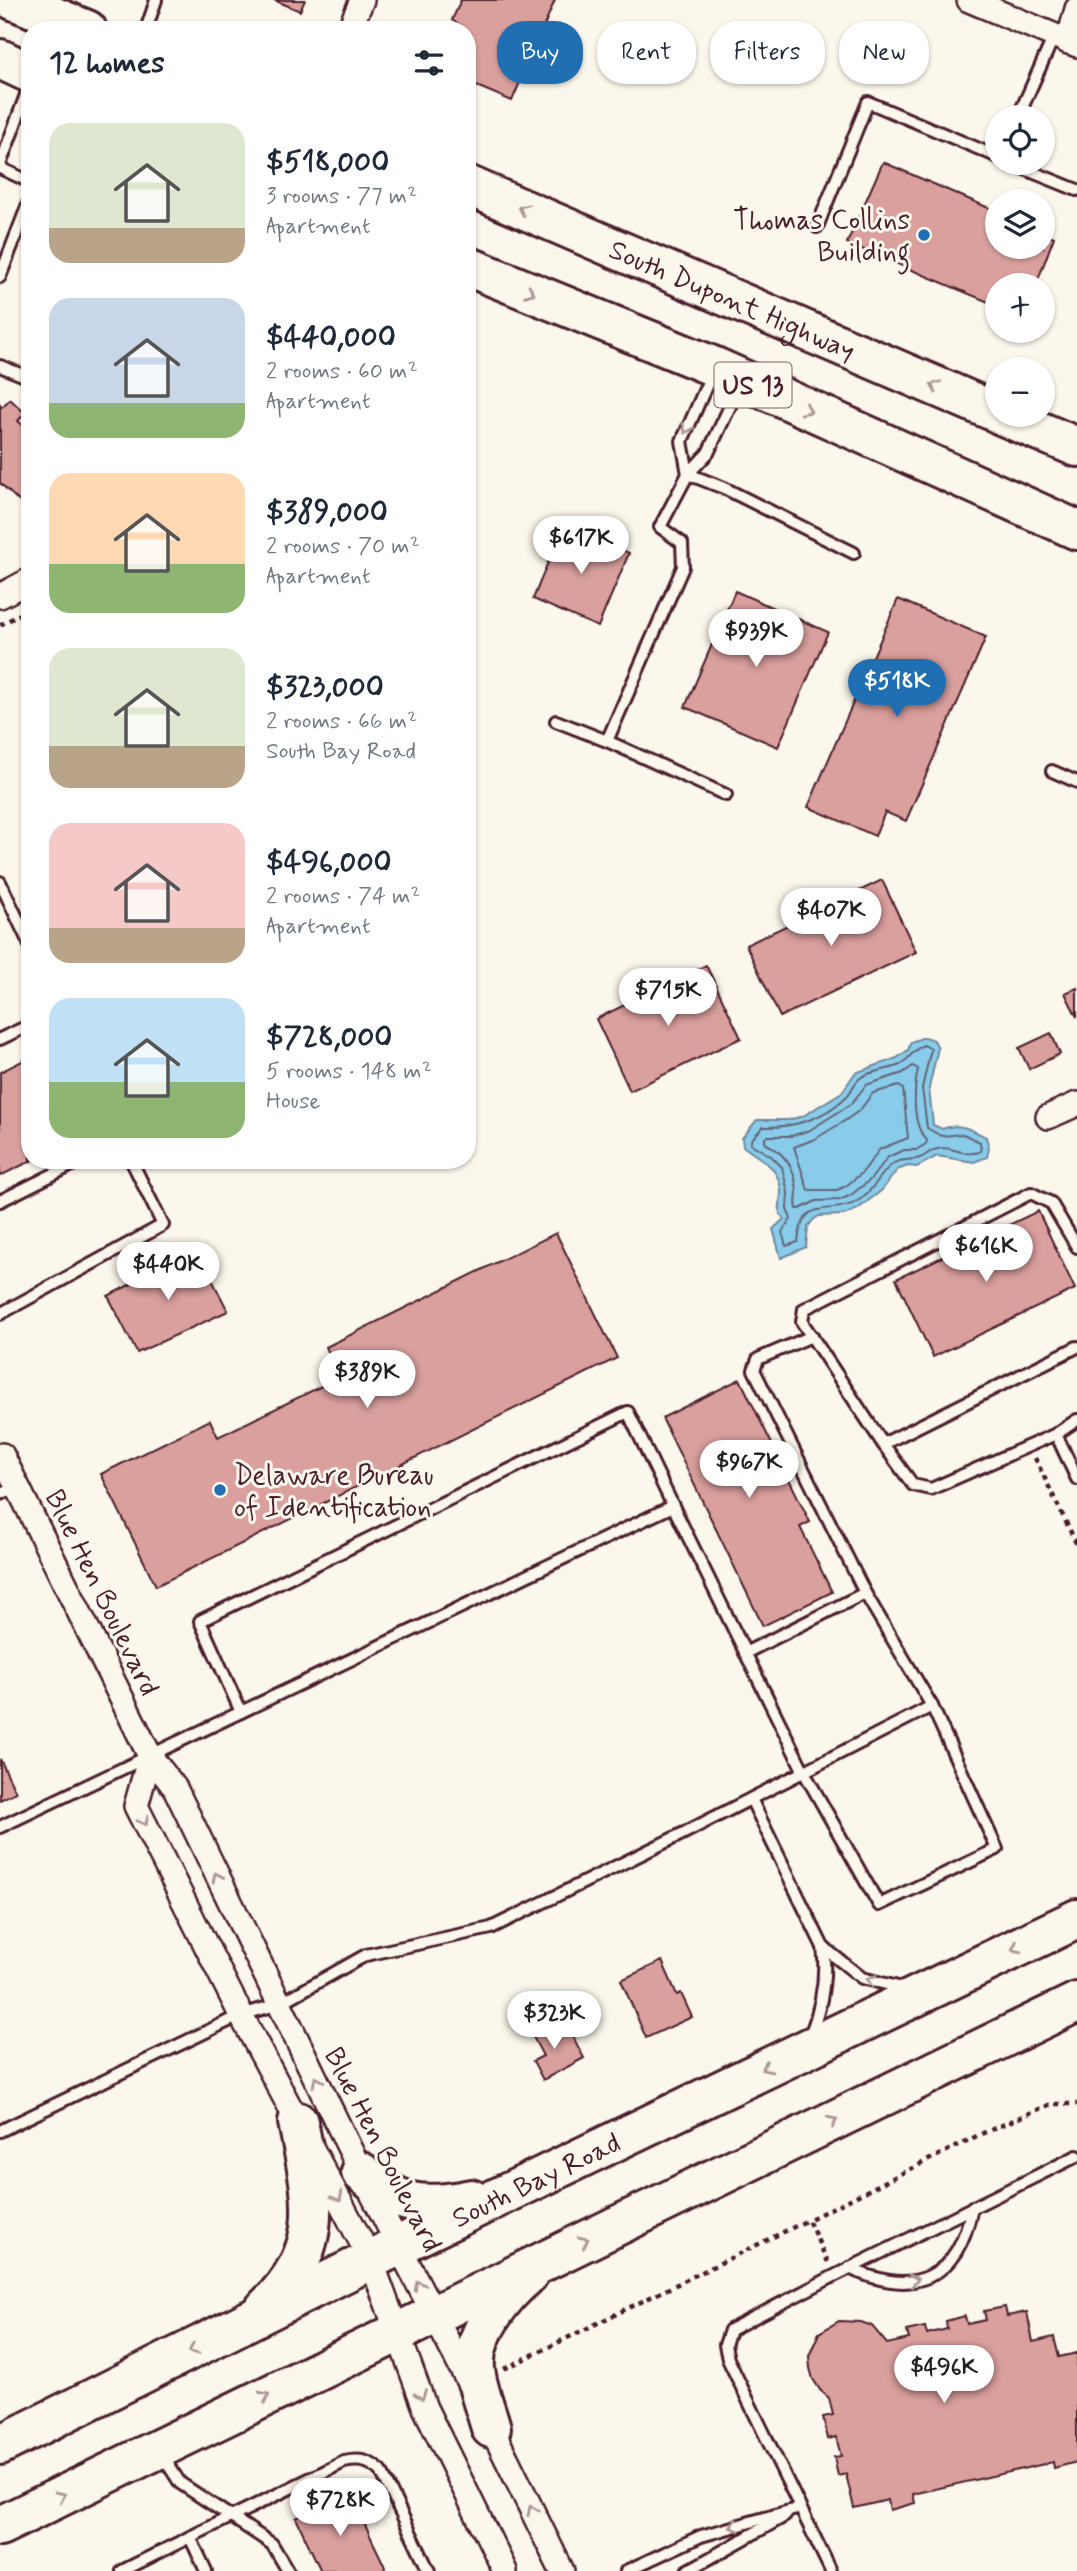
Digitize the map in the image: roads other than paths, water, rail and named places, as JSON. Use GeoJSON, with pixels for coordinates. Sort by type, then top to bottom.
{"type":"FeatureCollection","features":[{"type":"Feature","properties":{"kind":"highway"},"geometry":{"type":"LineString","coordinates":[[13,0],[52,7],[74,21]]}},
{"type":"Feature","properties":{"kind":"highway"},"geometry":{"type":"LineString","coordinates":[[0,59],[21,69]]}},
{"type":"Feature","properties":{"kind":"highway","name":"South Dupont Highway"},"geometry":{"type":"LineString","coordinates":[[476,189],[985,408]]}},
{"type":"Feature","properties":{"kind":"highway","name":"US 13"},"geometry":{"type":"LineString","coordinates":[[476,270],[729,374],[1077,530]]}},
{"type":"Feature","properties":{"kind":"highway","name":"South Dupont Highway"},"geometry":{"type":"LineString","coordinates":[[1030,427],[1077,447]]}},
{"type":"Feature","properties":{"kind":"highway","name":"South Bay Road"},"geometry":{"type":"LineString","coordinates":[[0,2445],[384,2253],[1077,1919]]}},
{"type":"Feature","properties":{"kind":"highway"},"geometry":{"type":"LineString","coordinates":[[0,2526],[1077,2002]]}},
{"type":"Feature","properties":{"kind":"highway"},"geometry":{"type":"LineString","coordinates":[[254,2319],[279,2294],[292,2276],[304,2253],[311,2227],[311,2190],[298,2122]]}},
{"type":"Feature","properties":{"kind":"highway"},"geometry":{"type":"LineString","coordinates":[[361,2172],[391,2196],[421,2205],[449,2204],[511,2191]]}},
{"type":"Feature","properties":{"kind":"highway"},"geometry":{"type":"LineString","coordinates":[[491,2428],[475,2371],[478,2345],[502,2301],[545,2260]]}},
{"type":"Feature","properties":{"kind":"highway"},"geometry":{"type":"LineString","coordinates":[[0,2458],[61,2416]]}},
{"type":"Feature","properties":{"kind":"street"},"geometry":{"type":"LineString","coordinates":[[353,21],[362,0]]}},
{"type":"Feature","properties":{"kind":"street"},"geometry":{"type":"LineString","coordinates":[[969,0],[1066,41],[1077,9]]}},
{"type":"Feature","properties":{"kind":"street"},"geometry":{"type":"LineString","coordinates":[[0,596],[21,585]]}},
{"type":"Feature","properties":{"kind":"street"},"geometry":{"type":"LineString","coordinates":[[1048,1117],[1077,1104]]}},
{"type":"Feature","properties":{"kind":"street","name":"Blue Hen Boulevard"},"geometry":{"type":"LineString","coordinates":[[1,1453],[9,1490],[150,1756],[175,1787],[361,2172],[384,2253],[398,2331],[425,2408],[505,2571]]}},
{"type":"Feature","properties":{"kind":"street","name":"Blue Hen Boulevard"},"geometry":{"type":"LineString","coordinates":[[150,1756],[136,1806],[241,2015],[298,2122],[384,2253],[434,2314],[562,2571]]}},
{"type":"Feature","properties":{"kind":"lane"},"geometry":{"type":"LineString","coordinates":[[149,21],[156,0]]}},
{"type":"Feature","properties":{"kind":"lane"},"geometry":{"type":"LineString","coordinates":[[1026,105],[1066,41]]}},
{"type":"Feature","properties":{"kind":"lane"},"geometry":{"type":"LineString","coordinates":[[817,227],[868,103],[985,152]]}},
{"type":"Feature","properties":{"kind":"lane"},"geometry":{"type":"LineString","coordinates":[[21,109],[0,167],[21,178]]}},
{"type":"Feature","properties":{"kind":"lane"},"geometry":{"type":"LineString","coordinates":[[1040,175],[1077,190]]}},
{"type":"Feature","properties":{"kind":"lane"},"geometry":{"type":"LineString","coordinates":[[0,278],[21,223]]}},
{"type":"Feature","properties":{"kind":"lane"},"geometry":{"type":"LineString","coordinates":[[0,366],[21,374]]}},
{"type":"Feature","properties":{"kind":"lane"},"geometry":{"type":"LineString","coordinates":[[688,474],[682,441],[729,374]]}},
{"type":"Feature","properties":{"kind":"lane"},"geometry":{"type":"LineString","coordinates":[[607,741],[683,567],[682,543],[660,527],[688,474],[708,453],[729,374]]}},
{"type":"Feature","properties":{"kind":"lane"},"geometry":{"type":"LineString","coordinates":[[688,474],[724,488],[854,553]]}},
{"type":"Feature","properties":{"kind":"lane"},"geometry":{"type":"LineString","coordinates":[[556,721],[726,795]]}},
{"type":"Feature","properties":{"kind":"lane"},"geometry":{"type":"LineString","coordinates":[[1052,771],[1077,782]]}},
{"type":"Feature","properties":{"kind":"lane"},"geometry":{"type":"LineString","coordinates":[[0,882],[21,926]]}},
{"type":"Feature","properties":{"kind":"lane"},"geometry":{"type":"LineString","coordinates":[[0,1039],[21,1028]]}},
{"type":"Feature","properties":{"kind":"lane"},"geometry":{"type":"LineString","coordinates":[[0,1201],[64,1169]]}},
{"type":"Feature","properties":{"kind":"lane"},"geometry":{"type":"LineString","coordinates":[[0,1314],[163,1224],[136,1169]]}},
{"type":"Feature","properties":{"kind":"lane"},"geometry":{"type":"LineString","coordinates":[[1077,1247],[1051,1203],[1031,1194],[804,1309],[802,1322],[913,1485],[931,1489],[1056,1434],[1077,1420]]}},
{"type":"Feature","properties":{"kind":"lane"},"geometry":{"type":"LineString","coordinates":[[241,1712],[200,1621],[628,1412],[804,1772],[879,1905],[998,1849],[932,1706],[865,1593],[754,1370],[758,1359],[812,1336]]}},
{"type":"Feature","properties":{"kind":"lane"},"geometry":{"type":"LineString","coordinates":[[883,1444],[1077,1347]]}},
{"type":"Feature","properties":{"kind":"lane"},"geometry":{"type":"LineString","coordinates":[[1056,1434],[1077,1479]]}},
{"type":"Feature","properties":{"kind":"lane"},"geometry":{"type":"LineString","coordinates":[[0,1827],[673,1506]]}},
{"type":"Feature","properties":{"kind":"lane"},"geometry":{"type":"LineString","coordinates":[[745,1653],[865,1593]]}},
{"type":"Feature","properties":{"kind":"lane"},"geometry":{"type":"LineString","coordinates":[[0,2131],[241,2015],[279,2004],[366,1955],[491,1928],[932,1706]]}},
{"type":"Feature","properties":{"kind":"lane"},"geometry":{"type":"LineString","coordinates":[[751,1799],[823,1947],[826,1967],[823,1986],[814,2026],[805,2050]]}},
{"type":"Feature","properties":{"kind":"lane"},"geometry":{"type":"LineString","coordinates":[[823,1947],[862,1978],[895,1988],[928,1990]]}},
{"type":"Feature","properties":{"kind":"lane"},"geometry":{"type":"LineString","coordinates":[[831,2571],[728,2359],[726,2337],[735,2325],[1077,2156]]}},
{"type":"Feature","properties":{"kind":"lane"},"geometry":{"type":"LineString","coordinates":[[849,2268],[865,2276],[901,2283],[929,2277],[941,2269],[959,2249],[969,2224],[972,2207]]}},
{"type":"Feature","properties":{"kind":"lane"},"geometry":{"type":"LineString","coordinates":[[159,2448],[180,2483],[272,2544],[288,2571]]}},
{"type":"Feature","properties":{"kind":"lane"},"geometry":{"type":"LineString","coordinates":[[122,2571],[344,2462],[358,2459],[371,2463],[380,2471],[429,2571]]}},
{"type":"Feature","properties":{"kind":"lane"},"geometry":{"type":"LineString","coordinates":[[626,2571],[701,2536],[800,2508]]}},
{"type":"Feature","properties":{"kind":"lane"},"geometry":{"type":"LineString","coordinates":[[687,2571],[800,2508]]}},
{"type":"Feature","properties":{"kind":"lane"},"geometry":{"type":"LineString","coordinates":[[190,2538],[206,2571]]}},
{"type":"Feature","properties":{"kind":"water"},"geometry":{"type":"Polygon","coordinates":[[[924,1037],[934,1040],[938,1048],[929,1088],[933,1125],[942,1129],[954,1126],[965,1128],[986,1137],[989,1148],[987,1157],[974,1162],[937,1156],[917,1167],[908,1166],[897,1170],[882,1190],[858,1209],[844,1215],[819,1216],[813,1220],[808,1227],[806,1247],[781,1258],[773,1229],[784,1219],[780,1213],[781,1191],[777,1175],[768,1164],[743,1146],[742,1138],[757,1120],[789,1120],[803,1116],[842,1092],[855,1073],[897,1058],[908,1050],[911,1042],[924,1037]]]}},
{"type":"Feature","properties":{"kind":"place","name":"Thomas Collins Building"},"geometry":{"type":"Point","coordinates":[924,235]}},
{"type":"Feature","properties":{"kind":"place","name":"Delaware Bureau of Identification"},"geometry":{"type":"Point","coordinates":[220,1490]}}]}
